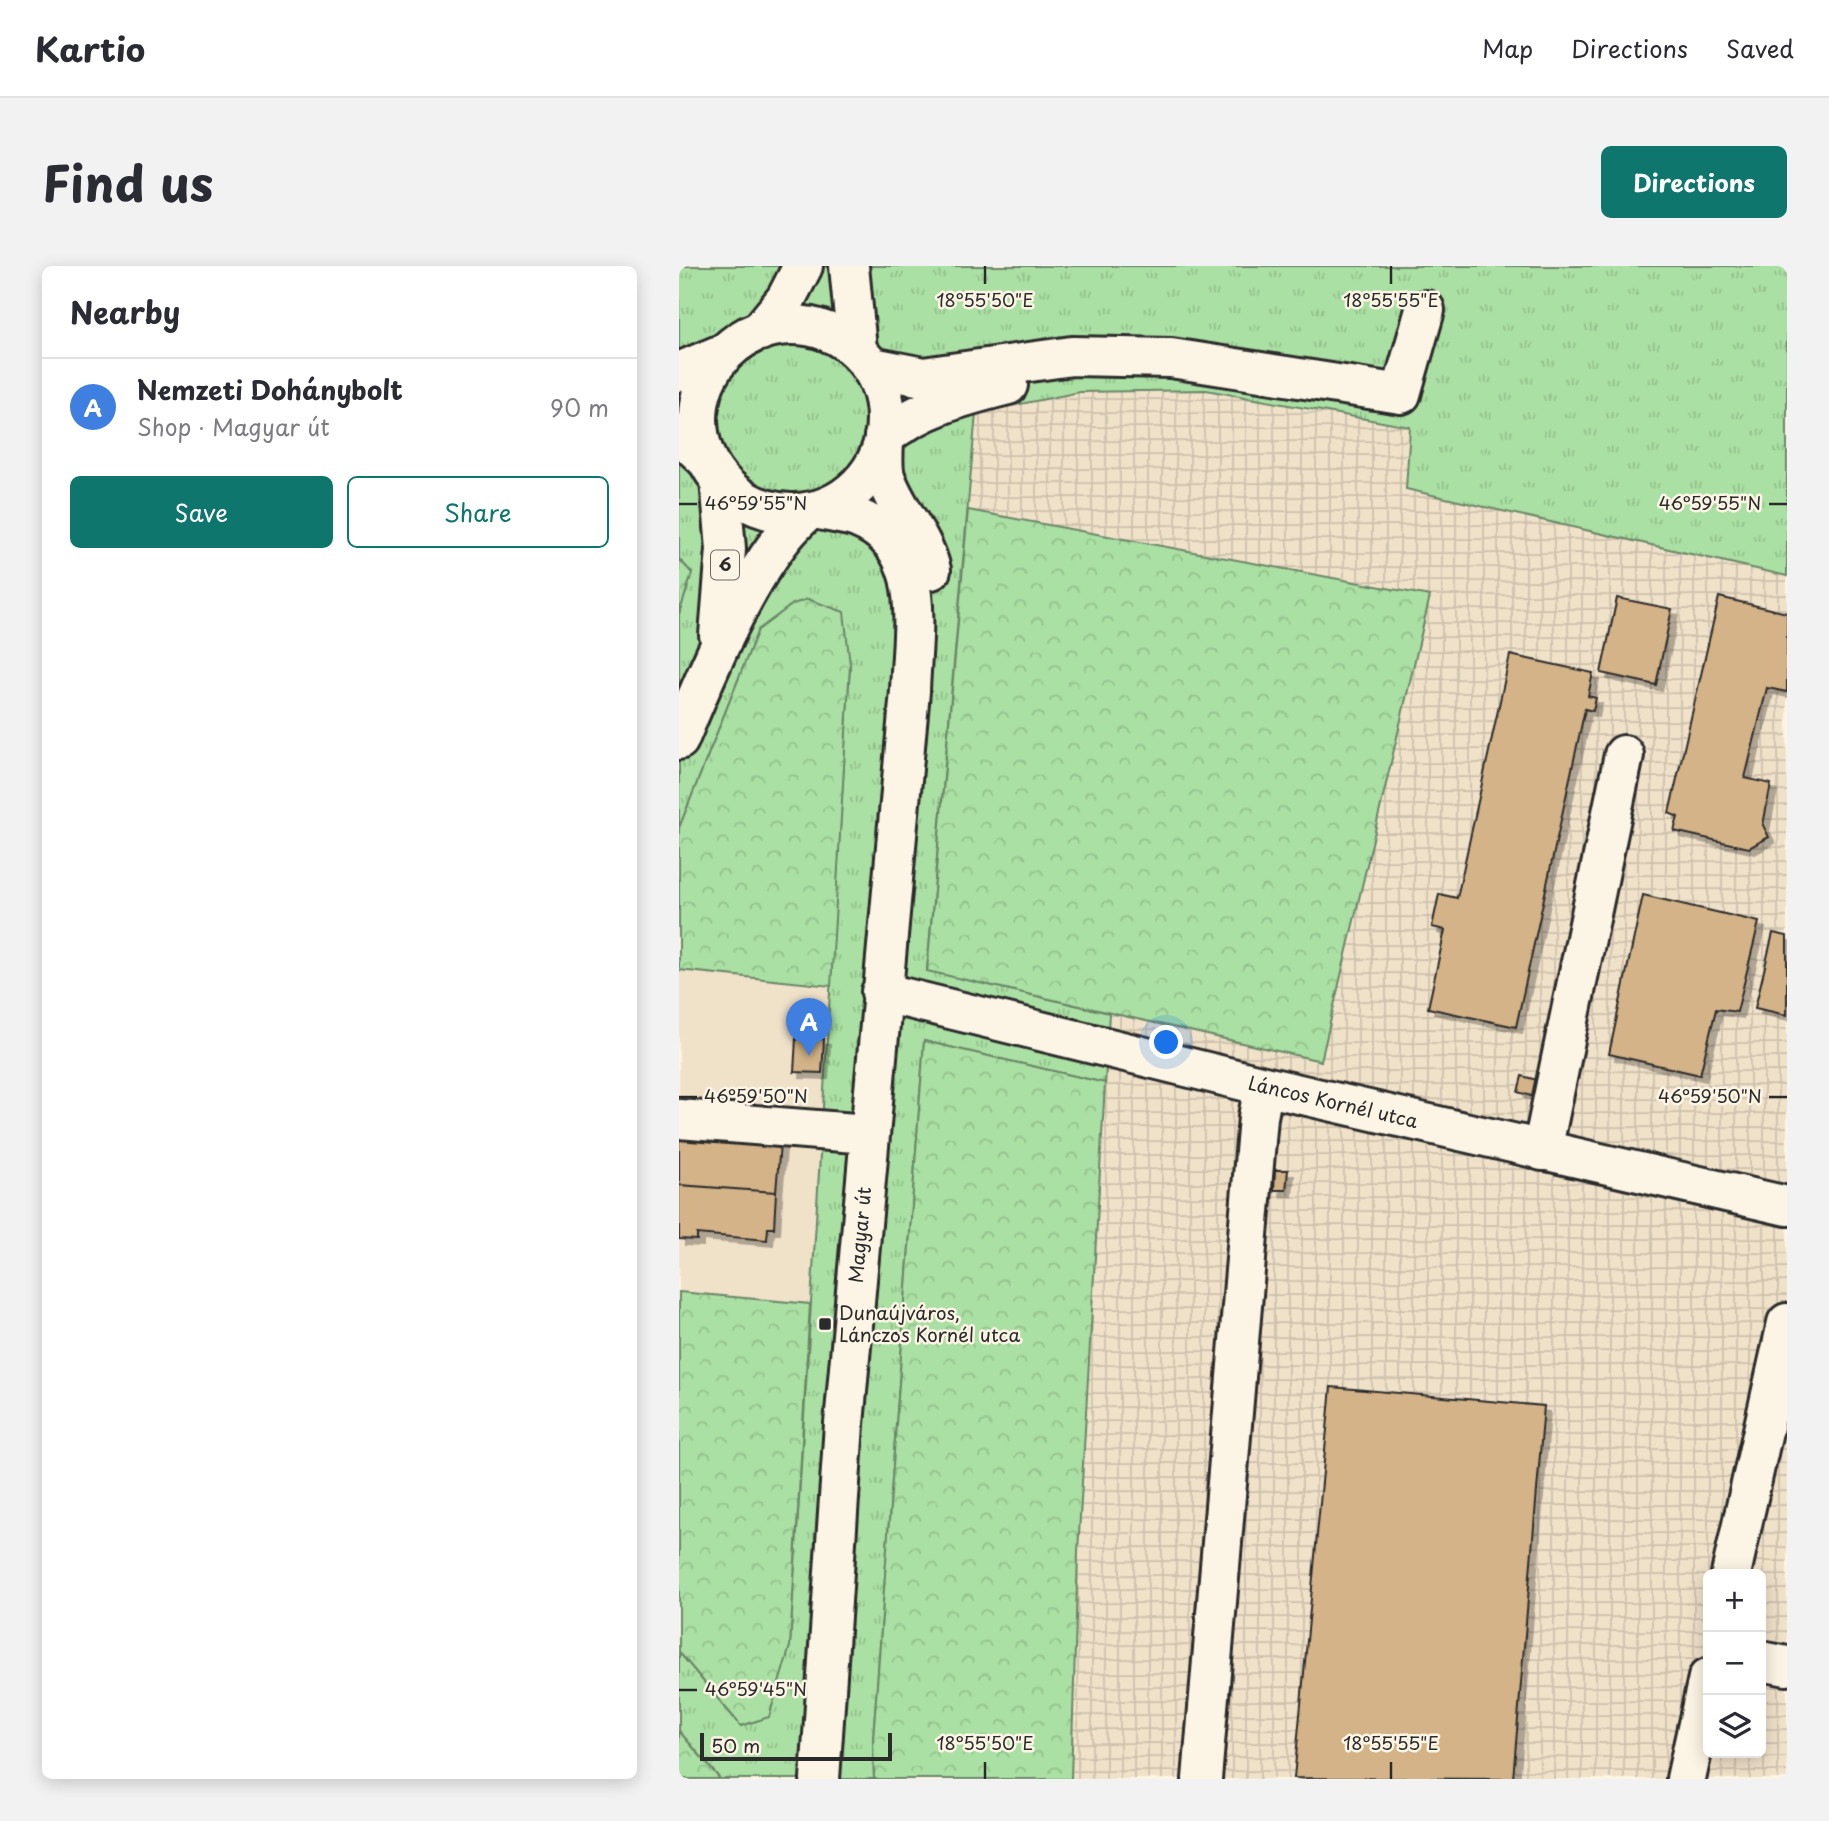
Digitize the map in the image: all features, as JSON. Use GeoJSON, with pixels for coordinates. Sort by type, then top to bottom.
{"type":"FeatureCollection","features":[{"type":"Feature","properties":{"kind":"street","name":"6"},"geometry":{"type":"LineString","coordinates":[[717,651],[726,561],[701,457],[697,413],[702,390],[724,353],[760,331],[786,299],[803,266]]}},
{"type":"Feature","properties":{"kind":"street","name":"6"},"geometry":{"type":"LineString","coordinates":[[679,740],[717,651],[766,562],[790,527],[813,511],[851,492],[864,479],[874,464],[884,437],[882,389],[865,358],[849,266]]}},
{"type":"Feature","properties":{"kind":"street"},"geometry":{"type":"LineString","coordinates":[[865,358],[923,377],[1072,356],[1171,358],[1401,394],[1425,310]]}},
{"type":"Feature","properties":{"kind":"street","name":"6"},"geometry":{"type":"LineString","coordinates":[[760,331],[787,326],[816,328],[831,333],[865,358]]}},
{"type":"Feature","properties":{"kind":"street"},"geometry":{"type":"LineString","coordinates":[[679,372],[724,353]]}},
{"type":"Feature","properties":{"kind":"street"},"geometry":{"type":"LineString","coordinates":[[884,437],[902,422],[924,410],[993,389],[1126,356]]}},
{"type":"Feature","properties":{"kind":"street","name":"Magyar út"},"geometry":{"type":"LineString","coordinates":[[884,437],[884,474],[897,503],[927,554],[932,585],[930,626],[910,691]]}},
{"type":"Feature","properties":{"kind":"street"},"geometry":{"type":"LineString","coordinates":[[701,457],[740,498],[761,508],[813,511]]}},
{"type":"Feature","properties":{"kind":"street","name":"Magyar út"},"geometry":{"type":"LineString","coordinates":[[813,511],[856,518],[881,531],[907,563],[913,593],[910,691],[868,1134],[844,1424],[820,1779]]}},
{"type":"Feature","properties":{"kind":"street"},"geometry":{"type":"LineString","coordinates":[[1542,1151],[1624,755]]}},
{"type":"Feature","properties":{"kind":"street","name":"Láncos Kornél utca"},"geometry":{"type":"LineString","coordinates":[[881,992],[1263,1086],[1787,1206]]}},
{"type":"Feature","properties":{"kind":"street"},"geometry":{"type":"LineString","coordinates":[[1202,1779],[1258,1117],[1263,1086]]}},
{"type":"Feature","properties":{"kind":"street"},"geometry":{"type":"LineString","coordinates":[[679,1119],[868,1134]]}},
{"type":"Feature","properties":{"kind":"street"},"geometry":{"type":"LineString","coordinates":[[1732,1569],[1787,1323]]}},
{"type":"Feature","properties":{"kind":"street"},"geometry":{"type":"LineString","coordinates":[[1766,1662],[1787,1666]]}},
{"type":"Feature","properties":{"kind":"street"},"geometry":{"type":"LineString","coordinates":[[1686,1779],[1704,1695]]}},
{"type":"Feature","properties":{"kind":"shaded area"},"geometry":{"type":"Polygon","coordinates":[[[1206,390],[1410,428],[1406,488],[1787,576],[1787,1779],[1071,1779],[1078,1552],[1109,1013],[1321,1060],[1430,597],[968,510],[976,413],[1080,392],[1206,390]]]}},
{"type":"Feature","properties":{"kind":"shaded area"},"geometry":{"type":"Polygon","coordinates":[[[679,970],[831,986],[810,1304],[679,1292],[679,970]]]}},
{"type":"Feature","properties":{"kind":"green space"},"geometry":{"type":"Polygon","coordinates":[[[679,266],[1787,266],[1787,576],[1406,489],[1410,427],[1206,390],[1080,392],[976,413],[927,970],[1109,1013],[1105,1083],[924,1041],[873,1740],[874,1779],[720,1779],[679,1731],[679,1652],[741,1726],[790,1646],[850,665],[758,630],[679,828],[679,614],[692,573],[679,559],[679,266]]]}},
{"type":"Feature","properties":{"kind":"green space"},"geometry":{"type":"Polygon","coordinates":[[[968,510],[1430,596],[1321,1061],[927,971],[968,510]]]}},
{"type":"Feature","properties":{"kind":"green space"},"geometry":{"type":"Polygon","coordinates":[[[679,559],[692,573],[679,614],[679,559]]]}},
{"type":"Feature","properties":{"kind":"green space"},"geometry":{"type":"Polygon","coordinates":[[[808,599],[844,612],[850,665],[831,986],[679,970],[679,828],[758,630],[793,604],[808,599]]]}},
{"type":"Feature","properties":{"kind":"green space"},"geometry":{"type":"Polygon","coordinates":[[[924,1041],[1105,1083],[1078,1552],[1071,1779],[874,1779],[873,1740],[924,1041]]]}},
{"type":"Feature","properties":{"kind":"green space"},"geometry":{"type":"Polygon","coordinates":[[[679,1292],[810,1304],[790,1646],[769,1717],[741,1726],[679,1652],[679,1292]]]}},
{"type":"Feature","properties":{"kind":"green space"},"geometry":{"type":"Polygon","coordinates":[[[679,1731],[720,1779],[679,1779],[679,1731]]]}},
{"type":"Feature","properties":{"kind":"building"},"geometry":{"type":"Polygon","coordinates":[[[1719,597],[1787,613],[1787,692],[1767,688],[1745,778],[1771,784],[1763,825],[1769,837],[1749,848],[1674,831],[1678,817],[1669,813],[1719,597]]]}},
{"type":"Feature","properties":{"kind":"building"},"geometry":{"type":"Polygon","coordinates":[[[1617,598],[1672,609],[1656,685],[1601,673],[1617,598]]]}},
{"type":"Feature","properties":{"kind":"building"},"geometry":{"type":"Polygon","coordinates":[[[1510,655],[1593,673],[1588,696],[1596,698],[1593,711],[1585,709],[1516,1027],[1428,1008],[1445,930],[1432,927],[1439,894],[1457,898],[1510,655]]]}},
{"type":"Feature","properties":{"kind":"building"},"geometry":{"type":"Polygon","coordinates":[[[1643,895],[1759,922],[1737,1012],[1716,1009],[1700,1075],[1609,1054],[1643,895]]]}},
{"type":"Feature","properties":{"kind":"building"},"geometry":{"type":"Polygon","coordinates":[[[1773,933],[1787,936],[1787,1015],[1755,1008],[1773,933]]]}},
{"type":"Feature","properties":{"kind":"building"},"geometry":{"type":"Polygon","coordinates":[[[796,1038],[824,1039],[822,1073],[794,1072],[796,1038]]]}},
{"type":"Feature","properties":{"kind":"building"},"geometry":{"type":"Polygon","coordinates":[[[1522,1076],[1537,1080],[1534,1097],[1518,1092],[1522,1076]]]}},
{"type":"Feature","properties":{"kind":"building"},"geometry":{"type":"Polygon","coordinates":[[[679,1127],[781,1132],[776,1192],[679,1185],[679,1127]]]}},
{"type":"Feature","properties":{"kind":"building"},"geometry":{"type":"Polygon","coordinates":[[[1275,1170],[1288,1170],[1286,1190],[1274,1190],[1275,1170]]]}},
{"type":"Feature","properties":{"kind":"building"},"geometry":{"type":"Polygon","coordinates":[[[679,1185],[776,1192],[774,1228],[768,1228],[767,1240],[697,1234],[697,1240],[679,1239],[679,1185]]]}},
{"type":"Feature","properties":{"kind":"building"},"geometry":{"type":"Polygon","coordinates":[[[1331,1387],[1544,1406],[1513,1779],[1294,1778],[1331,1387]]]}},
{"type":"Feature","properties":{"kind":"place","name":"Nemzeti Dohánybolt"},"geometry":{"type":"Point","coordinates":[809,1056]}},
{"type":"Feature","properties":{"kind":"place","name":"Dunaújváros, Lánczos Kornél utca"},"geometry":{"type":"Point","coordinates":[825,1324]}}]}
